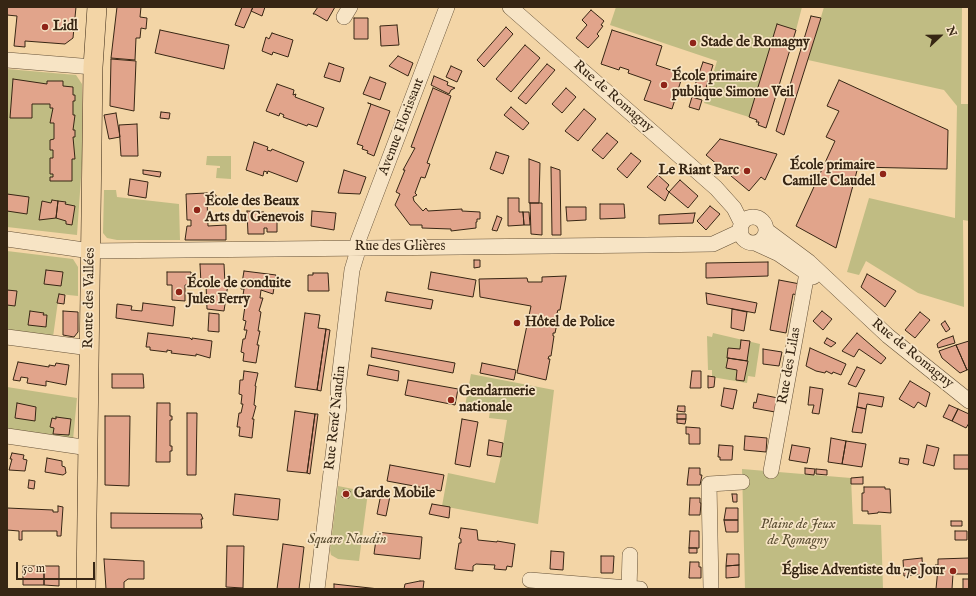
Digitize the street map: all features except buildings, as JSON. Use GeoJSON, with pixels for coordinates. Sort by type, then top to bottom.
{"type":"FeatureCollection","features":[{"type":"Feature","properties":{"kind":"main road","name":"Route des Vallées"},"geometry":{"type":"LineString","coordinates":[[86,589],[93,67],[97,7]]}},
{"type":"Feature","properties":{"kind":"street","name":"Avenue Florissant"},"geometry":{"type":"LineString","coordinates":[[359,247],[358,241],[447,7]]}},
{"type":"Feature","properties":{"kind":"street","name":"Rue de Romagny"},"geometry":{"type":"LineString","coordinates":[[510,7],[716,188],[734,208],[746,235],[771,250],[808,267]]}},
{"type":"Feature","properties":{"kind":"street"},"geometry":{"type":"LineString","coordinates":[[7,60],[93,67]]}},
{"type":"Feature","properties":{"kind":"street","name":"Rue de Romagny"},"geometry":{"type":"LineString","coordinates":[[716,188],[735,197],[755,217]]}},
{"type":"Feature","properties":{"kind":"street"},"geometry":{"type":"LineString","coordinates":[[755,217],[763,222],[766,230],[763,238],[746,235],[747,219],[755,217]]}},
{"type":"Feature","properties":{"kind":"street","name":"Rue de Romagny"},"geometry":{"type":"LineString","coordinates":[[766,230],[808,267],[837,287],[855,307],[969,401]]}},
{"type":"Feature","properties":{"kind":"street","name":"Rue des Glières"},"geometry":{"type":"LineString","coordinates":[[7,240],[91,251],[710,244],[746,235]]}},
{"type":"Feature","properties":{"kind":"street","name":"Rue René Naudin"},"geometry":{"type":"LineString","coordinates":[[317,589],[338,413],[338,388],[352,270],[359,247]]}},
{"type":"Feature","properties":{"kind":"street","name":"Rue des Lilas"},"geometry":{"type":"LineString","coordinates":[[771,471],[808,267]]}},
{"type":"Feature","properties":{"kind":"street"},"geometry":{"type":"LineString","coordinates":[[7,337],[90,348]]}},
{"type":"Feature","properties":{"kind":"street"},"geometry":{"type":"LineString","coordinates":[[7,436],[89,448]]}},
{"type":"Feature","properties":{"kind":"street"},"geometry":{"type":"LineString","coordinates":[[711,589],[709,484],[742,482]]}},
{"type":"Feature","properties":{"kind":"street"},"geometry":{"type":"LineString","coordinates":[[530,580],[632,589],[630,555]]}},
{"type":"Feature","properties":{"kind":"green space"},"geometry":{"type":"Polygon","coordinates":[[[616,7],[802,7],[796,30],[777,24],[749,117],[704,103],[717,61],[610,25],[616,7]]]}},
{"type":"Feature","properties":{"kind":"green space"},"geometry":{"type":"Polygon","coordinates":[[[824,7],[962,7],[961,104],[969,104],[969,221],[963,220],[964,307],[918,293],[866,261],[859,275],[847,272],[869,198],[955,218],[957,106],[944,90],[808,60],[824,7]]]}},
{"type":"Feature","properties":{"kind":"green space"},"geometry":{"type":"Polygon","coordinates":[[[7,69],[76,75],[82,84],[82,163],[77,235],[7,227],[7,69]]]}},
{"type":"Feature","properties":{"kind":"green space"},"geometry":{"type":"Polygon","coordinates":[[[207,156],[231,156],[231,179],[216,178],[217,168],[220,168],[220,166],[206,165],[207,156]]]}},
{"type":"Feature","properties":{"kind":"green space"},"geometry":{"type":"Polygon","coordinates":[[[104,190],[116,190],[117,197],[179,204],[180,240],[117,240],[107,238],[103,233],[104,190]]]}},
{"type":"Feature","properties":{"kind":"green space"},"geometry":{"type":"Polygon","coordinates":[[[7,251],[73,259],[78,267],[78,296],[59,294],[53,337],[7,331],[7,251]]]}},
{"type":"Feature","properties":{"kind":"green space"},"geometry":{"type":"Polygon","coordinates":[[[713,333],[760,344],[755,377],[748,376],[747,383],[712,377],[712,370],[708,370],[707,336],[712,337],[713,333]]]}},
{"type":"Feature","properties":{"kind":"green space"},"geometry":{"type":"Polygon","coordinates":[[[471,374],[554,390],[538,524],[442,506],[448,473],[495,483],[501,457],[507,420],[489,418],[490,411],[465,406],[471,374]]]}},
{"type":"Feature","properties":{"kind":"green space"},"geometry":{"type":"Polygon","coordinates":[[[7,387],[77,398],[73,440],[7,430],[7,387]]]}},
{"type":"Feature","properties":{"kind":"green space","name":"Plaine de Jeux de Romagny"},"geometry":{"type":"Polygon","coordinates":[[[742,469],[851,478],[853,524],[881,525],[883,589],[745,589],[742,469]]]}},
{"type":"Feature","properties":{"kind":"green space","name":"Square Naudin"},"geometry":{"type":"Polygon","coordinates":[[[338,486],[368,492],[359,561],[338,559],[331,555],[330,550],[338,486]]]}},
{"type":"Feature","properties":{"kind":"place","name":"Lidl"},"geometry":{"type":"Point","coordinates":[45,27]}},
{"type":"Feature","properties":{"kind":"place","name":"Stade de Romagny"},"geometry":{"type":"Point","coordinates":[693,43]}},
{"type":"Feature","properties":{"kind":"place","name":"École primaire publique Simone Veil"},"geometry":{"type":"Point","coordinates":[664,85]}},
{"type":"Feature","properties":{"kind":"place","name":"Le Riant Parc"},"geometry":{"type":"Point","coordinates":[747,171]}},
{"type":"Feature","properties":{"kind":"place","name":"École primaire Camille Claudel"},"geometry":{"type":"Point","coordinates":[883,174]}},
{"type":"Feature","properties":{"kind":"place","name":"École des Beaux Arts du Genevois"},"geometry":{"type":"Point","coordinates":[197,210]}},
{"type":"Feature","properties":{"kind":"place","name":"École de conduite Jules Ferry"},"geometry":{"type":"Point","coordinates":[179,292]}},
{"type":"Feature","properties":{"kind":"place","name":"Hôtel de Police"},"geometry":{"type":"Point","coordinates":[517,323]}},
{"type":"Feature","properties":{"kind":"place","name":"Gendarmerie nationale"},"geometry":{"type":"Point","coordinates":[451,400]}},
{"type":"Feature","properties":{"kind":"place","name":"Garde Mobile"},"geometry":{"type":"Point","coordinates":[346,494]}},
{"type":"Feature","properties":{"kind":"place","name":"Église Adventiste du 7e Jour"},"geometry":{"type":"Point","coordinates":[953,571]}}]}
